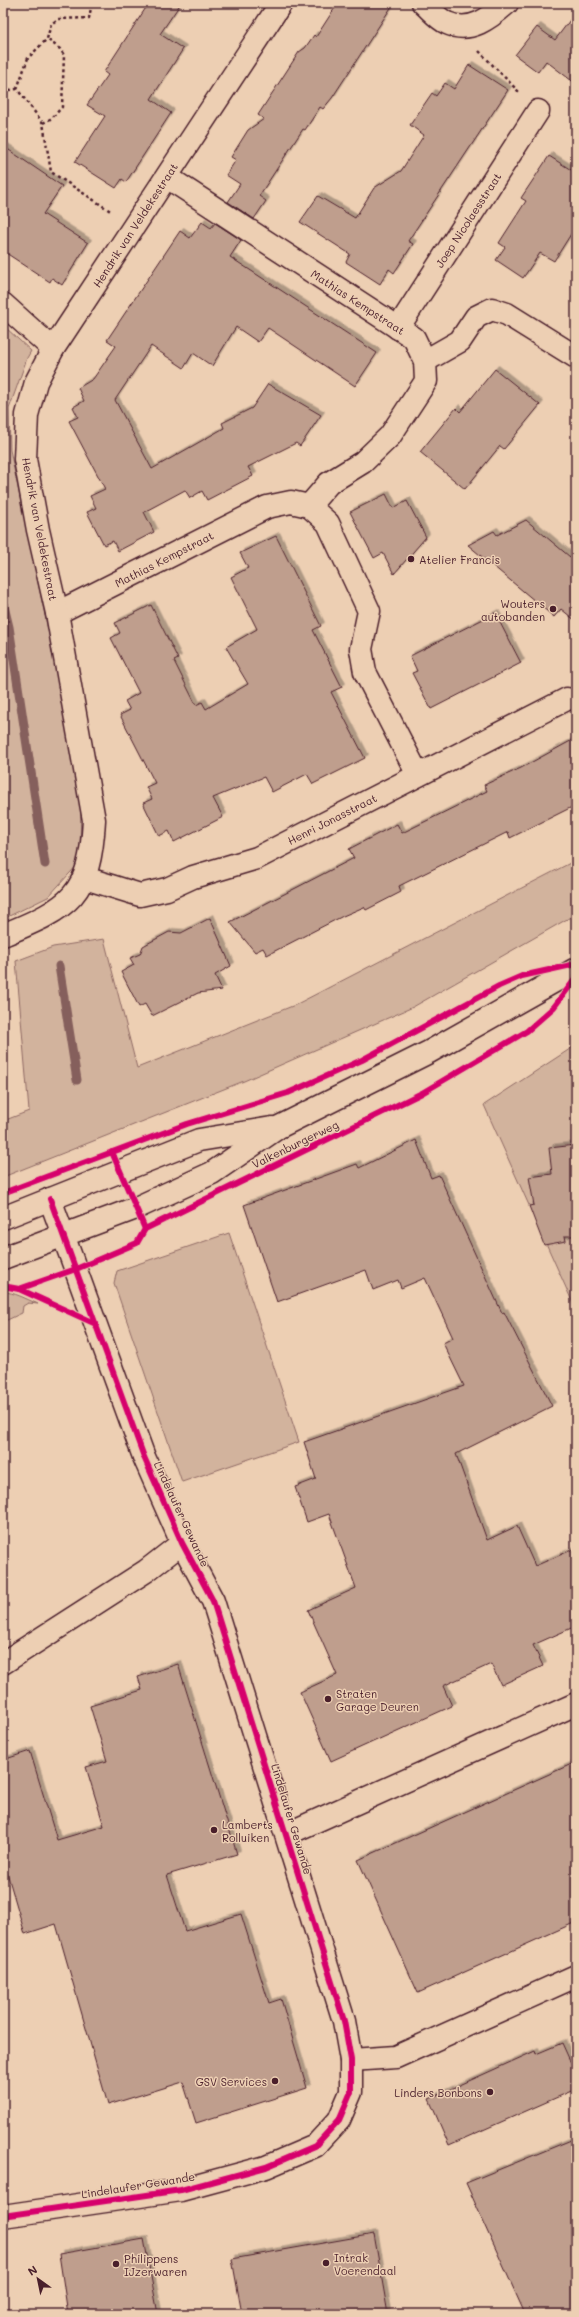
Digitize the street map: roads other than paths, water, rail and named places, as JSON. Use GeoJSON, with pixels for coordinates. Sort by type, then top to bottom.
{"type":"FeatureCollection","features":[{"type":"Feature","properties":{"kind":"street","name":"Hendrik van Veldekestraat"},"geometry":{"type":"LineString","coordinates":[[3,935],[50,915],[73,896],[85,878],[92,850],[94,820],[57,613],[38,530],[25,459],[28,415],[36,382],[54,349],[281,3]]}},
{"type":"Feature","properties":{"kind":"street"},"geometry":{"type":"LineString","coordinates":[[423,3],[446,23],[464,28],[488,19],[507,3]]}},
{"type":"Feature","properties":{"kind":"street","name":"Joep Nicolaesstraat"},"geometry":{"type":"LineString","coordinates":[[398,328],[538,112]]}},
{"type":"Feature","properties":{"kind":"street","name":"Mathias Kempstraat"},"geometry":{"type":"LineString","coordinates":[[57,613],[267,507],[291,502],[309,506],[329,483],[363,462],[390,436],[426,381],[425,361],[414,338],[167,177]]}},
{"type":"Feature","properties":{"kind":"street"},"geometry":{"type":"LineString","coordinates":[[3,304],[54,349]]}},
{"type":"Feature","properties":{"kind":"street"},"geometry":{"type":"LineString","coordinates":[[425,361],[460,341],[476,317],[492,309],[507,314],[576,357]]}},
{"type":"Feature","properties":{"kind":"street"},"geometry":{"type":"LineString","coordinates":[[309,506],[328,523],[368,611],[361,649],[365,672],[418,775]]}},
{"type":"Feature","properties":{"kind":"street","name":"Henri Jonasstraat"},"geometry":{"type":"LineString","coordinates":[[85,878],[140,895],[167,889],[193,877],[257,858],[568,699]]}},
{"type":"Feature","properties":{"kind":"street","name":"Valkenburgerweg"},"geometry":{"type":"LineString","coordinates":[[3,1258],[136,1208],[212,1174],[279,1127],[429,1052],[576,969]]}},
{"type":"Feature","properties":{"kind":"street","name":"Valkenburgerweg"},"geometry":{"type":"LineString","coordinates":[[3,1218],[199,1140],[279,1127]]}},
{"type":"Feature","properties":{"kind":"street","name":"Lindelaufer Gewande"},"geometry":{"type":"LineString","coordinates":[[3,2216],[181,2190],[266,2167],[314,2146],[339,2120],[351,2092],[351,2060],[344,2021],[287,1834],[213,1601],[182,1543],[144,1457],[50,1199]]}},
{"type":"Feature","properties":{"kind":"street","name":"Lindelaufer Gewande"},"geometry":{"type":"LineString","coordinates":[[3,1663],[146,1571],[182,1543]]}},
{"type":"Feature","properties":{"kind":"street","name":"Lindelaufer Gewande"},"geometry":{"type":"LineString","coordinates":[[287,1834],[576,1704]]}},
{"type":"Feature","properties":{"kind":"street"},"geometry":{"type":"LineString","coordinates":[[351,2060],[396,2057],[576,1976]]}},
{"type":"Feature","properties":{"kind":"waterway"},"geometry":{"type":"LineString","coordinates":[[3,602],[9,627],[45,864]]}},
{"type":"Feature","properties":{"kind":"waterway"},"geometry":{"type":"LineString","coordinates":[[59,966],[77,1080]]}},
{"type":"Feature","properties":{"kind":"place","name":"Atelier Francis"},"geometry":{"type":"Point","coordinates":[411,559]}},
{"type":"Feature","properties":{"kind":"place","name":"Wouters autobanden"},"geometry":{"type":"Point","coordinates":[553,609]}},
{"type":"Feature","properties":{"kind":"place","name":"Straten Garage Deuren"},"geometry":{"type":"Point","coordinates":[328,1699]}},
{"type":"Feature","properties":{"kind":"place","name":"Lamberts Rolluiken"},"geometry":{"type":"Point","coordinates":[214,1830]}},
{"type":"Feature","properties":{"kind":"place","name":"GSV Services"},"geometry":{"type":"Point","coordinates":[275,2081]}},
{"type":"Feature","properties":{"kind":"place","name":"Linders Bonbons"},"geometry":{"type":"Point","coordinates":[490,2092]}},
{"type":"Feature","properties":{"kind":"place","name":"Intrak Voerendaal"},"geometry":{"type":"Point","coordinates":[326,2263]}},
{"type":"Feature","properties":{"kind":"place","name":"Philippens IJzerwaren"},"geometry":{"type":"Point","coordinates":[116,2264]}}]}
